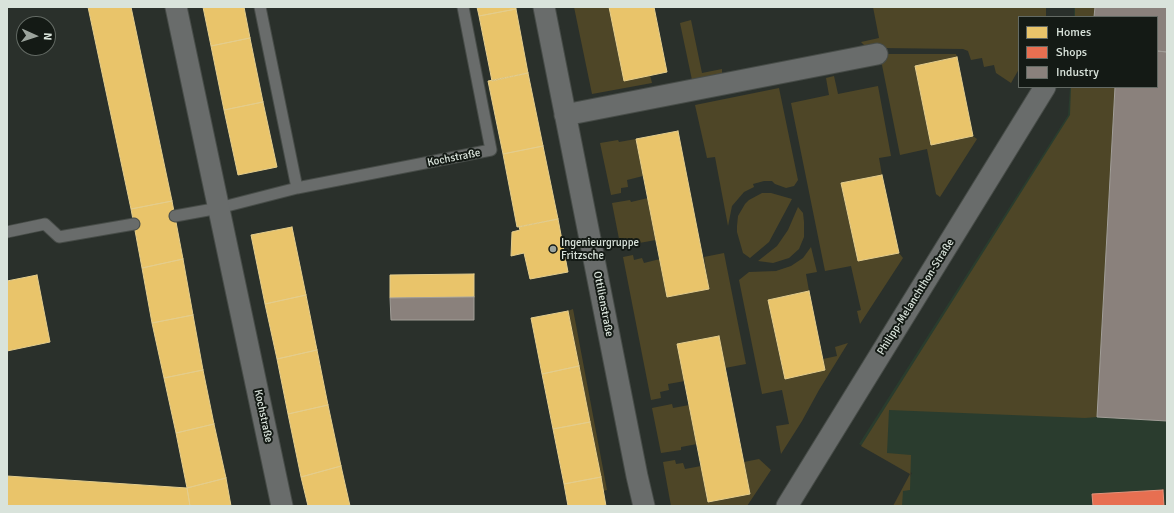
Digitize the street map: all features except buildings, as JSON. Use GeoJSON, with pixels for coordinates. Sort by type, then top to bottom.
{"type":"FeatureCollection","features":[{"type":"Feature","properties":{"kind":"street","name":"Kochstraße"},"geometry":{"type":"LineString","coordinates":[[176,7],[282,506]]}},
{"type":"Feature","properties":{"kind":"street","name":"Ottilienstraße"},"geometry":{"type":"LineString","coordinates":[[544,7],[644,506]]}},
{"type":"Feature","properties":{"kind":"street"},"geometry":{"type":"LineString","coordinates":[[566,115],[877,54]]}},
{"type":"Feature","properties":{"kind":"street","name":"Philipp-Melanchthon-Straße"},"geometry":{"type":"LineString","coordinates":[[787,506],[1044,88]]}},
{"type":"Feature","properties":{"kind":"lane"},"geometry":{"type":"LineString","coordinates":[[260,7],[297,188]]}},
{"type":"Feature","properties":{"kind":"lane","name":"Kochstraße"},"geometry":{"type":"LineString","coordinates":[[175,216],[219,208],[297,188],[490,150],[463,7]]}},
{"type":"Feature","properties":{"kind":"lane"},"geometry":{"type":"LineString","coordinates":[[7,232],[45,224],[59,237],[134,224]]}},
{"type":"Feature","properties":{"kind":"shaded area"},"geometry":{"type":"Polygon","coordinates":[[[574,7],[609,7],[650,75],[652,83],[592,94],[574,7]]]}},
{"type":"Feature","properties":{"kind":"shaded area"},"geometry":{"type":"Polygon","coordinates":[[[873,7],[1046,7],[1046,16],[1018,16],[1018,71],[1011,83],[996,73],[994,65],[984,67],[982,58],[971,60],[968,51],[963,49],[866,47],[861,42],[879,38],[873,7]]]}},
{"type":"Feature","properties":{"kind":"shaded area"},"geometry":{"type":"Polygon","coordinates":[[[1074,7],[1167,7],[1167,506],[895,506],[912,473],[859,444],[1068,115],[1070,88],[1158,88],[1158,16],[1074,16],[1074,7]]]}},
{"type":"Feature","properties":{"kind":"shaded area"},"geometry":{"type":"Polygon","coordinates":[[[1075,7],[1095,7],[1094,16],[1075,16],[1075,7]]]}},
{"type":"Feature","properties":{"kind":"shaded area"},"geometry":{"type":"Polygon","coordinates":[[[691,20],[702,73],[722,69],[722,73],[692,80],[680,23],[691,20]]]}},
{"type":"Feature","properties":{"kind":"shaded area"},"geometry":{"type":"Polygon","coordinates":[[[885,54],[956,54],[957,57],[915,66],[931,145],[973,136],[977,139],[940,197],[936,194],[927,149],[900,155],[881,60],[885,54]]]}},
{"type":"Feature","properties":{"kind":"shaded area"},"geometry":{"type":"Polygon","coordinates":[[[834,76],[838,94],[878,86],[891,156],[879,158],[882,175],[841,183],[858,261],[899,253],[903,258],[860,324],[857,311],[861,310],[851,266],[825,271],[791,103],[829,95],[826,78],[834,76]]]}},
{"type":"Feature","properties":{"kind":"shaded area"},"geometry":{"type":"Polygon","coordinates":[[[779,88],[798,180],[794,186],[786,188],[775,184],[772,181],[764,181],[753,184],[754,187],[744,192],[732,206],[728,226],[715,157],[707,158],[695,105],[779,88]]]}},
{"type":"Feature","properties":{"kind":"shaded area"},"geometry":{"type":"Polygon","coordinates":[[[1071,88],[1115,88],[1097,417],[1085,418],[889,410],[887,453],[911,455],[910,490],[903,491],[902,506],[893,506],[910,474],[861,446],[1070,115],[1071,88]]]}},
{"type":"Feature","properties":{"kind":"shaded area"},"geometry":{"type":"Polygon","coordinates":[[[636,139],[643,176],[627,180],[628,187],[621,188],[621,193],[611,195],[600,143],[636,139]]]}},
{"type":"Feature","properties":{"kind":"shaded area"},"geometry":{"type":"Polygon","coordinates":[[[762,193],[771,193],[792,199],[769,242],[750,258],[743,253],[737,232],[738,216],[749,200],[762,193]]]}},
{"type":"Feature","properties":{"kind":"shaded area"},"geometry":{"type":"Polygon","coordinates":[[[648,198],[656,240],[639,243],[639,245],[621,249],[612,203],[630,200],[631,202],[648,198]]]}},
{"type":"Feature","properties":{"kind":"shaded area"},"geometry":{"type":"Polygon","coordinates":[[[798,207],[803,213],[804,222],[804,237],[799,249],[789,258],[773,263],[758,261],[777,246],[788,230],[798,207]]]}},
{"type":"Feature","properties":{"kind":"shaded area"},"geometry":{"type":"Polygon","coordinates":[[[811,247],[817,272],[806,274],[809,291],[768,300],[785,378],[825,370],[823,359],[837,356],[835,347],[848,343],[781,454],[776,426],[789,424],[782,390],[762,394],[739,280],[749,272],[776,271],[791,266],[803,258],[811,247]]]}},
{"type":"Feature","properties":{"kind":"shaded area"},"geometry":{"type":"Polygon","coordinates":[[[724,253],[746,364],[725,368],[719,336],[678,344],[685,381],[668,384],[669,390],[660,392],[661,398],[651,400],[623,257],[633,255],[634,260],[642,258],[644,263],[660,259],[667,297],[709,289],[704,257],[724,253]]]}},
{"type":"Feature","properties":{"kind":"shaded area"},"geometry":{"type":"Polygon","coordinates":[[[573,309],[607,490],[603,491],[568,311],[573,309]]]}},
{"type":"Feature","properties":{"kind":"shaded area"},"geometry":{"type":"Polygon","coordinates":[[[672,404],[673,408],[689,405],[697,444],[681,447],[681,450],[661,453],[652,408],[672,404]]]}},
{"type":"Feature","properties":{"kind":"shaded area"},"geometry":{"type":"Polygon","coordinates":[[[759,459],[771,470],[747,506],[671,506],[663,462],[675,460],[676,464],[683,463],[685,469],[759,459]]]}},
{"type":"Feature","properties":{"kind":"place","name":"Ingenieurgruppe Fritzsche"},"geometry":{"type":"Point","coordinates":[553,249]}}]}
